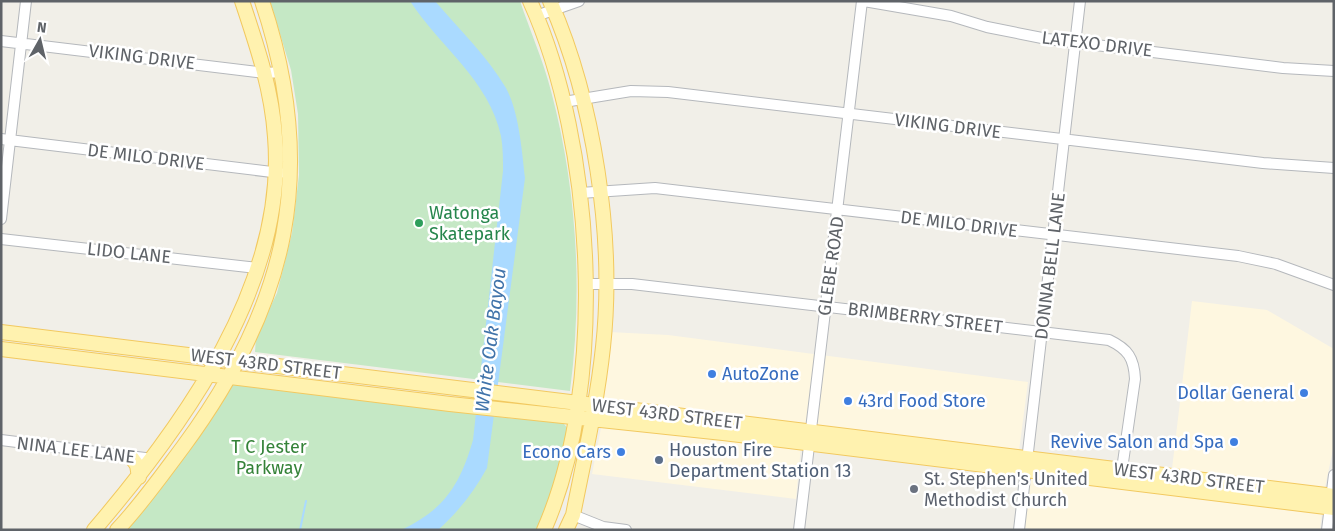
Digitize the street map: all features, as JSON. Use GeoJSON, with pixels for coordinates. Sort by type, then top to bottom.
{"type":"FeatureCollection","features":[{"type":"Feature","properties":{"kind":"main road"},"geometry":{"type":"LineString","coordinates":[[94,530],[139,477],[217,358],[246,299],[257,268],[269,224],[276,172],[275,137],[265,73],[242,1]]}},
{"type":"Feature","properties":{"kind":"main road"},"geometry":{"type":"LineString","coordinates":[[116,530],[199,426],[229,377],[266,300],[276,266],[282,243],[291,174],[288,106],[282,72],[262,1]]}},
{"type":"Feature","properties":{"kind":"main road"},"geometry":{"type":"LineString","coordinates":[[530,1],[564,102],[580,193],[586,284],[576,410],[564,476],[544,530]]}},
{"type":"Feature","properties":{"kind":"main road"},"geometry":{"type":"LineString","coordinates":[[552,5],[570,51],[583,98],[600,191],[607,285],[603,346],[594,412],[572,515],[566,530]]}},
{"type":"Feature","properties":{"kind":"main road","name":"WEST 43RD STREET"},"geometry":{"type":"LineString","coordinates":[[1,332],[516,394],[576,410]]}},
{"type":"Feature","properties":{"kind":"main road"},"geometry":{"type":"LineString","coordinates":[[91,360],[93,344]]}},
{"type":"Feature","properties":{"kind":"main road","name":"WEST 43RD STREET"},"geometry":{"type":"LineString","coordinates":[[1,349],[513,411],[576,410],[594,412],[1332,502]]}},
{"type":"Feature","properties":{"kind":"main road"},"geometry":{"type":"LineString","coordinates":[[389,396],[391,379]]}},
{"type":"Feature","properties":{"kind":"main road"},"geometry":{"type":"LineString","coordinates":[[131,457],[137,465],[139,477]]}},
{"type":"Feature","properties":{"kind":"street"},"geometry":{"type":"LineString","coordinates":[[1,219],[6,140],[26,1]]}},
{"type":"Feature","properties":{"kind":"street"},"geometry":{"type":"LineString","coordinates":[[536,16],[552,5],[579,1]]}},
{"type":"Feature","properties":{"kind":"street","name":"LATEXO DRIVE"},"geometry":{"type":"LineString","coordinates":[[863,1],[951,16],[988,27],[1047,39],[1283,68],[1334,71]]}},
{"type":"Feature","properties":{"kind":"street","name":"GLEBE ROAD"},"geometry":{"type":"LineString","coordinates":[[799,530],[863,1]]}},
{"type":"Feature","properties":{"kind":"street","name":"DONNA BELL LANE"},"geometry":{"type":"LineString","coordinates":[[1018,530],[1080,1]]}},
{"type":"Feature","properties":{"kind":"street","name":"VIKING DRIVE"},"geometry":{"type":"LineString","coordinates":[[1,40],[265,73],[282,72]]}},
{"type":"Feature","properties":{"kind":"street","name":"VIKING DRIVE"},"geometry":{"type":"LineString","coordinates":[[564,102],[631,91],[668,92],[1263,163],[1334,168]]}},
{"type":"Feature","properties":{"kind":"street","name":"DE MILO DRIVE"},"geometry":{"type":"LineString","coordinates":[[6,140],[291,174]]}},
{"type":"Feature","properties":{"kind":"street","name":"DE MILO DRIVE"},"geometry":{"type":"LineString","coordinates":[[580,193],[654,188],[1053,236],[1238,256],[1276,264],[1334,285]]}},
{"type":"Feature","properties":{"kind":"street","name":"LIDO LANE"},"geometry":{"type":"LineString","coordinates":[[1,239],[257,268]]}},
{"type":"Feature","properties":{"kind":"street","name":"BRIMBERRY STREET"},"geometry":{"type":"LineString","coordinates":[[586,284],[632,284],[1110,340],[1122,346],[1131,356],[1135,379],[1121,476]]}},
{"type":"Feature","properties":{"kind":"street","name":"NINA LEE LANE"},"geometry":{"type":"LineString","coordinates":[[1,440],[150,461]]}},
{"type":"Feature","properties":{"kind":"street"},"geometry":{"type":"LineString","coordinates":[[1327,530],[1334,475]]}},
{"type":"Feature","properties":{"kind":"street"},"geometry":{"type":"LineString","coordinates":[[572,515],[603,527],[626,530]]}},
{"type":"Feature","properties":{"kind":"shaded area"},"geometry":{"type":"Polygon","coordinates":[[[1192,301],[1267,310],[1334,349],[1334,445],[1325,487],[1320,530],[1039,530],[1024,528],[1030,478],[1169,494],[1192,301]]]}},
{"type":"Feature","properties":{"kind":"shaded area"},"geometry":{"type":"Polygon","coordinates":[[[609,332],[668,335],[1028,382],[1019,451],[803,425],[796,499],[592,474],[601,428],[609,332]]]}},
{"type":"Feature","properties":{"kind":"green space"},"geometry":{"type":"Polygon","coordinates":[[[270,1],[520,1],[551,91],[567,165],[572,203],[577,278],[574,353],[570,391],[255,352],[256,337],[277,293],[292,233],[299,175],[298,114],[291,70],[270,1]]]}},
{"type":"Feature","properties":{"kind":"green space","name":"T C Jester Parkway"},"geometry":{"type":"Polygon","coordinates":[[[234,384],[517,419],[518,416],[561,420],[568,429],[564,454],[539,530],[121,530],[229,387],[234,384]]]}},
{"type":"Feature","properties":{"kind":"water","name":"White Oak Bayou"},"geometry":{"type":"Polygon","coordinates":[[[410,1],[435,1],[482,54],[506,88],[514,108],[525,178],[487,468],[465,501],[438,530],[401,530],[429,514],[448,494],[456,483],[473,440],[503,171],[503,153],[501,136],[495,116],[486,98],[475,81],[410,1]]]}},
{"type":"Feature","properties":{"kind":"waterway"},"geometry":{"type":"LineString","coordinates":[[300,530],[306,501]]}},
{"type":"Feature","properties":{"kind":"place","name":"Watonga Skatepark"},"geometry":{"type":"Point","coordinates":[419,223]}},
{"type":"Feature","properties":{"kind":"place","name":"AutoZone"},"geometry":{"type":"Point","coordinates":[712,374]}},
{"type":"Feature","properties":{"kind":"place","name":"Dollar General"},"geometry":{"type":"Point","coordinates":[1304,393]}},
{"type":"Feature","properties":{"kind":"place","name":"43rd Food Store"},"geometry":{"type":"Point","coordinates":[848,401]}},
{"type":"Feature","properties":{"kind":"place","name":"Revive Salon and Spa"},"geometry":{"type":"Point","coordinates":[1234,442]}},
{"type":"Feature","properties":{"kind":"place","name":"Econo Cars"},"geometry":{"type":"Point","coordinates":[621,452]}},
{"type":"Feature","properties":{"kind":"place","name":"Houston Fire Department Station 13"},"geometry":{"type":"Point","coordinates":[659,460]}},
{"type":"Feature","properties":{"kind":"place","name":"St. Stephen's United Methodist Church"},"geometry":{"type":"Point","coordinates":[914,489]}}]}
